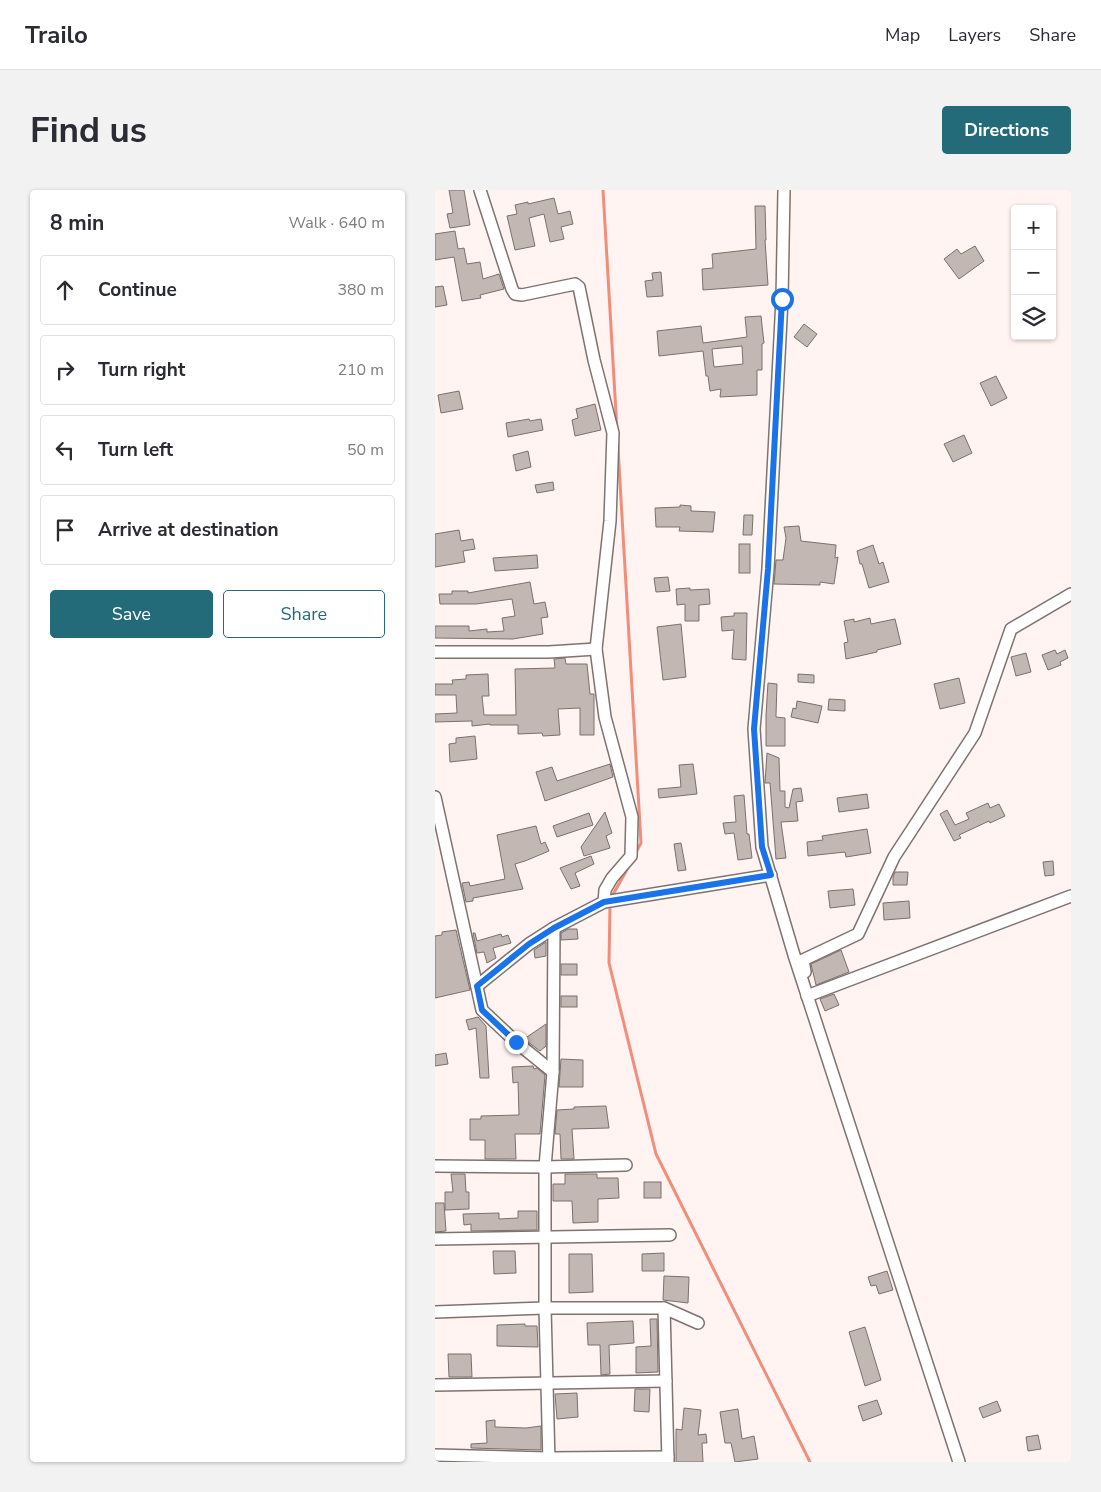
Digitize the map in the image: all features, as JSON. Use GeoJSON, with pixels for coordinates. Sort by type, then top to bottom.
{"type":"FeatureCollection","features":[{"type":"Feature","properties":{"kind":"street"},"geometry":{"type":"LineString","coordinates":[[480,190],[515,294],[522,295],[575,284],[579,287],[594,360],[613,433],[610,521],[596,649],[605,717],[632,818],[631,856],[612,878],[605,890],[604,902]]}},
{"type":"Feature","properties":{"kind":"street"},"geometry":{"type":"LineString","coordinates":[[784,190],[782,299],[768,569],[754,729],[762,847],[959,1462]]}},
{"type":"Feature","properties":{"kind":"street"},"geometry":{"type":"LineString","coordinates":[[809,995],[803,960],[858,934],[894,857],[975,734],[1011,629],[1071,594]]}},
{"type":"Feature","properties":{"kind":"street"},"geometry":{"type":"LineString","coordinates":[[435,652],[549,652],[596,649]]}},
{"type":"Feature","properties":{"kind":"street"},"geometry":{"type":"LineString","coordinates":[[435,796],[482,1010],[516,1042],[553,1072]]}},
{"type":"Feature","properties":{"kind":"street"},"geometry":{"type":"LineString","coordinates":[[477,986],[529,944],[554,928],[604,902],[771,875]]}},
{"type":"Feature","properties":{"kind":"street"},"geometry":{"type":"LineString","coordinates":[[809,995],[1071,896]]}},
{"type":"Feature","properties":{"kind":"street"},"geometry":{"type":"LineString","coordinates":[[549,1460],[546,1383],[545,1167],[553,1072],[554,928]]}},
{"type":"Feature","properties":{"kind":"street"},"geometry":{"type":"LineString","coordinates":[[435,1166],[545,1167],[627,1165]]}},
{"type":"Feature","properties":{"kind":"street"},"geometry":{"type":"LineString","coordinates":[[435,1239],[670,1235]]}},
{"type":"Feature","properties":{"kind":"street"},"geometry":{"type":"LineString","coordinates":[[435,1312],[545,1308],[664,1308],[698,1323]]}},
{"type":"Feature","properties":{"kind":"street"},"geometry":{"type":"LineString","coordinates":[[435,1455],[549,1460],[668,1459],[664,1308]]}},
{"type":"Feature","properties":{"kind":"street"},"geometry":{"type":"LineString","coordinates":[[435,1385],[666,1381]]}},
{"type":"Feature","properties":{"kind":"building"},"geometry":{"type":"Polygon","coordinates":[[[449,190],[464,190],[470,225],[450,228],[447,214],[453,213],[449,190]]]}},
{"type":"Feature","properties":{"kind":"building"},"geometry":{"type":"Polygon","coordinates":[[[554,198],[558,214],[570,211],[573,224],[561,227],[564,239],[550,242],[544,214],[529,218],[535,246],[515,250],[507,216],[517,214],[515,205],[554,198]]]}},
{"type":"Feature","properties":{"kind":"building"},"geometry":{"type":"Polygon","coordinates":[[[755,206],[765,206],[768,285],[703,290],[702,269],[713,268],[712,254],[756,249],[755,206]]]}},
{"type":"Feature","properties":{"kind":"building"},"geometry":{"type":"Polygon","coordinates":[[[455,231],[458,249],[464,248],[467,264],[480,262],[483,279],[499,274],[504,289],[480,295],[481,298],[462,301],[454,257],[435,260],[435,234],[455,231]]]}},
{"type":"Feature","properties":{"kind":"building"},"geometry":{"type":"Polygon","coordinates":[[[975,246],[984,261],[959,279],[944,259],[957,249],[961,254],[975,246]]]}},
{"type":"Feature","properties":{"kind":"building"},"geometry":{"type":"Polygon","coordinates":[[[661,272],[663,296],[647,297],[645,281],[653,280],[652,273],[661,272]]]}},
{"type":"Feature","properties":{"kind":"building"},"geometry":{"type":"Polygon","coordinates":[[[443,286],[447,305],[435,307],[435,287],[443,286]]]}},
{"type":"Feature","properties":{"kind":"building"},"geometry":{"type":"Polygon","coordinates":[[[761,316],[764,343],[762,344],[762,370],[757,370],[757,395],[720,397],[721,389],[710,391],[703,351],[659,356],[657,331],[701,326],[703,343],[747,337],[745,317],[761,316]],[[742,346],[712,349],[714,367],[743,364],[742,346]]]}},
{"type":"Feature","properties":{"kind":"building"},"geometry":{"type":"Polygon","coordinates":[[[804,324],[817,334],[807,347],[794,337],[804,324]]]}},
{"type":"Feature","properties":{"kind":"building"},"geometry":{"type":"Polygon","coordinates":[[[996,376],[1007,398],[991,406],[980,383],[996,376]]]}},
{"type":"Feature","properties":{"kind":"building"},"geometry":{"type":"Polygon","coordinates":[[[459,391],[463,409],[441,413],[438,395],[459,391]]]}},
{"type":"Feature","properties":{"kind":"building"},"geometry":{"type":"Polygon","coordinates":[[[595,404],[601,430],[575,436],[572,420],[578,418],[576,409],[595,404]]]}},
{"type":"Feature","properties":{"kind":"building"},"geometry":{"type":"Polygon","coordinates":[[[529,419],[530,421],[541,419],[543,430],[508,437],[506,423],[529,419]]]}},
{"type":"Feature","properties":{"kind":"building"},"geometry":{"type":"Polygon","coordinates":[[[964,435],[972,453],[953,462],[944,444],[964,435]]]}},
{"type":"Feature","properties":{"kind":"building"},"geometry":{"type":"Polygon","coordinates":[[[528,451],[531,467],[516,471],[513,455],[528,451]]]}},
{"type":"Feature","properties":{"kind":"building"},"geometry":{"type":"Polygon","coordinates":[[[553,482],[554,490],[537,493],[535,485],[553,482]]]}},
{"type":"Feature","properties":{"kind":"building"},"geometry":{"type":"Polygon","coordinates":[[[680,505],[691,506],[691,511],[715,512],[713,532],[679,531],[680,527],[656,527],[655,508],[680,507],[680,505]]]}},
{"type":"Feature","properties":{"kind":"building"},"geometry":{"type":"Polygon","coordinates":[[[744,515],[753,515],[752,535],[743,535],[744,515]]]}},
{"type":"Feature","properties":{"kind":"building"},"geometry":{"type":"Polygon","coordinates":[[[799,526],[801,541],[836,545],[835,558],[838,557],[834,584],[820,582],[820,585],[774,584],[776,560],[783,560],[786,538],[784,527],[799,526]]]}},
{"type":"Feature","properties":{"kind":"building"},"geometry":{"type":"Polygon","coordinates":[[[459,530],[461,541],[473,539],[475,549],[463,551],[465,562],[435,567],[435,534],[459,530]]]}},
{"type":"Feature","properties":{"kind":"building"},"geometry":{"type":"Polygon","coordinates":[[[739,544],[750,544],[750,573],[739,573],[739,544]]]}},
{"type":"Feature","properties":{"kind":"building"},"geometry":{"type":"Polygon","coordinates":[[[873,545],[879,564],[883,562],[889,582],[869,588],[857,551],[873,545]]]}},
{"type":"Feature","properties":{"kind":"building"},"geometry":{"type":"Polygon","coordinates":[[[537,555],[538,568],[495,571],[493,558],[537,555]]]}},
{"type":"Feature","properties":{"kind":"building"},"geometry":{"type":"Polygon","coordinates":[[[668,577],[670,591],[656,592],[654,578],[668,577]]]}},
{"type":"Feature","properties":{"kind":"building"},"geometry":{"type":"Polygon","coordinates":[[[530,582],[534,604],[545,602],[548,617],[541,618],[543,634],[513,639],[435,638],[435,626],[469,626],[469,631],[487,629],[487,632],[504,631],[502,618],[515,616],[512,599],[476,604],[440,604],[439,594],[452,594],[452,591],[468,591],[468,593],[530,582]]]}},
{"type":"Feature","properties":{"kind":"building"},"geometry":{"type":"Polygon","coordinates":[[[690,588],[690,590],[709,589],[710,604],[699,605],[699,621],[685,621],[685,604],[677,605],[676,589],[690,588]]]}},
{"type":"Feature","properties":{"kind":"building"},"geometry":{"type":"Polygon","coordinates":[[[734,613],[747,613],[746,660],[732,659],[734,630],[722,631],[721,617],[734,616],[734,613]]]}},
{"type":"Feature","properties":{"kind":"building"},"geometry":{"type":"Polygon","coordinates":[[[870,618],[871,624],[895,619],[901,644],[846,659],[844,643],[848,642],[844,621],[854,619],[854,622],[870,618]]]}},
{"type":"Feature","properties":{"kind":"building"},"geometry":{"type":"Polygon","coordinates":[[[681,624],[686,677],[663,680],[657,627],[681,624]]]}},
{"type":"Feature","properties":{"kind":"building"},"geometry":{"type":"Polygon","coordinates":[[[1055,650],[1057,654],[1065,650],[1068,658],[1060,662],[1061,665],[1048,670],[1042,655],[1055,650]]]}},
{"type":"Feature","properties":{"kind":"building"},"geometry":{"type":"Polygon","coordinates":[[[1026,653],[1031,672],[1016,676],[1011,657],[1026,653]]]}},
{"type":"Feature","properties":{"kind":"building"},"geometry":{"type":"Polygon","coordinates":[[[565,658],[566,664],[587,664],[590,694],[594,694],[594,735],[580,735],[580,708],[558,709],[560,735],[543,736],[542,733],[518,734],[518,725],[490,724],[472,726],[472,721],[435,722],[435,714],[457,713],[456,695],[435,695],[435,684],[453,684],[452,680],[466,679],[466,675],[488,674],[489,696],[482,696],[484,715],[516,715],[515,669],[555,668],[554,659],[565,658]]]}},
{"type":"Feature","properties":{"kind":"building"},"geometry":{"type":"Polygon","coordinates":[[[798,674],[814,675],[814,683],[798,682],[798,674]]]}},
{"type":"Feature","properties":{"kind":"building"},"geometry":{"type":"Polygon","coordinates":[[[959,678],[965,703],[940,709],[934,684],[959,678]]]}},
{"type":"Feature","properties":{"kind":"building"},"geometry":{"type":"Polygon","coordinates":[[[768,683],[777,684],[776,717],[785,718],[785,746],[766,746],[768,683]]]}},
{"type":"Feature","properties":{"kind":"building"},"geometry":{"type":"Polygon","coordinates":[[[829,699],[845,700],[845,711],[828,710],[829,699]]]}},
{"type":"Feature","properties":{"kind":"building"},"geometry":{"type":"Polygon","coordinates":[[[797,701],[822,706],[818,723],[791,717],[793,708],[796,709],[797,701]]]}},
{"type":"Feature","properties":{"kind":"building"},"geometry":{"type":"Polygon","coordinates":[[[475,736],[477,759],[450,762],[449,744],[456,743],[456,738],[475,736]]]}},
{"type":"Feature","properties":{"kind":"building"},"geometry":{"type":"Polygon","coordinates":[[[767,753],[779,758],[780,791],[785,791],[785,807],[789,808],[793,789],[801,788],[803,801],[796,802],[798,821],[781,822],[786,858],[776,859],[770,783],[765,783],[767,753]]]}},
{"type":"Feature","properties":{"kind":"building"},"geometry":{"type":"Polygon","coordinates":[[[610,764],[613,777],[545,801],[536,772],[552,767],[557,781],[610,764]]]}},
{"type":"Feature","properties":{"kind":"building"},"geometry":{"type":"Polygon","coordinates":[[[693,764],[697,794],[659,798],[658,789],[681,787],[679,765],[693,764]]]}},
{"type":"Feature","properties":{"kind":"building"},"geometry":{"type":"Polygon","coordinates":[[[867,794],[869,808],[839,812],[837,798],[867,794]]]}},
{"type":"Feature","properties":{"kind":"building"},"geometry":{"type":"Polygon","coordinates":[[[744,795],[747,834],[749,834],[752,858],[738,860],[734,833],[725,834],[723,823],[736,822],[734,796],[744,795]]]}},
{"type":"Feature","properties":{"kind":"building"},"geometry":{"type":"Polygon","coordinates":[[[988,803],[990,808],[999,804],[1005,816],[959,835],[961,838],[954,841],[940,814],[947,810],[955,825],[969,819],[966,813],[988,803]]]}},
{"type":"Feature","properties":{"kind":"building"},"geometry":{"type":"Polygon","coordinates":[[[605,812],[612,833],[606,836],[610,848],[584,856],[581,847],[605,812]]]}},
{"type":"Feature","properties":{"kind":"building"},"geometry":{"type":"Polygon","coordinates":[[[589,813],[593,825],[557,837],[553,826],[589,813]]]}},
{"type":"Feature","properties":{"kind":"building"},"geometry":{"type":"Polygon","coordinates":[[[536,826],[541,844],[545,842],[549,851],[515,864],[523,889],[473,898],[473,901],[466,902],[462,883],[469,882],[470,886],[505,879],[497,835],[536,826]]]}},
{"type":"Feature","properties":{"kind":"building"},"geometry":{"type":"Polygon","coordinates":[[[867,829],[871,853],[846,857],[845,852],[808,856],[807,842],[823,840],[822,836],[867,829]]]}},
{"type":"Feature","properties":{"kind":"building"},"geometry":{"type":"Polygon","coordinates":[[[681,843],[686,870],[678,871],[674,844],[681,843]]]}},
{"type":"Feature","properties":{"kind":"building"},"geometry":{"type":"Polygon","coordinates":[[[591,856],[594,864],[575,873],[580,886],[571,889],[560,868],[591,856]]]}},
{"type":"Feature","properties":{"kind":"building"},"geometry":{"type":"Polygon","coordinates":[[[1053,861],[1054,875],[1045,876],[1043,862],[1053,861]]]}},
{"type":"Feature","properties":{"kind":"building"},"geometry":{"type":"Polygon","coordinates":[[[895,872],[908,872],[907,885],[893,885],[895,872]]]}},
{"type":"Feature","properties":{"kind":"building"},"geometry":{"type":"Polygon","coordinates":[[[853,889],[855,905],[830,908],[828,891],[853,889]]]}},
{"type":"Feature","properties":{"kind":"building"},"geometry":{"type":"Polygon","coordinates":[[[909,901],[910,918],[884,920],[883,903],[909,901]]]}},
{"type":"Feature","properties":{"kind":"building"},"geometry":{"type":"Polygon","coordinates":[[[568,929],[577,929],[578,939],[561,940],[561,933],[568,929]]]}},
{"type":"Feature","properties":{"kind":"building"},"geometry":{"type":"Polygon","coordinates":[[[456,930],[470,990],[435,998],[435,936],[442,935],[442,932],[456,930]]]}},
{"type":"Feature","properties":{"kind":"building"},"geometry":{"type":"Polygon","coordinates":[[[473,933],[475,933],[477,941],[501,934],[502,937],[508,935],[511,943],[493,948],[496,958],[487,963],[484,952],[477,953],[473,933]]]}},
{"type":"Feature","properties":{"kind":"building"},"geometry":{"type":"Polygon","coordinates":[[[546,942],[546,956],[535,958],[534,950],[546,942]]]}},
{"type":"Feature","properties":{"kind":"building"},"geometry":{"type":"Polygon","coordinates":[[[841,950],[849,972],[816,985],[811,964],[841,950]]]}},
{"type":"Feature","properties":{"kind":"building"},"geometry":{"type":"Polygon","coordinates":[[[561,964],[577,964],[577,975],[561,975],[561,964]]]}},
{"type":"Feature","properties":{"kind":"building"},"geometry":{"type":"Polygon","coordinates":[[[834,994],[839,1005],[825,1011],[820,999],[834,994]]]}},
{"type":"Feature","properties":{"kind":"building"},"geometry":{"type":"Polygon","coordinates":[[[561,996],[577,996],[577,1007],[561,1007],[561,996]]]}},
{"type":"Feature","properties":{"kind":"building"},"geometry":{"type":"Polygon","coordinates":[[[478,1017],[486,1026],[489,1078],[480,1078],[476,1028],[469,1030],[466,1020],[478,1017]]]}},
{"type":"Feature","properties":{"kind":"building"},"geometry":{"type":"Polygon","coordinates":[[[546,1024],[546,1046],[540,1051],[524,1039],[546,1024]]]}},
{"type":"Feature","properties":{"kind":"building"},"geometry":{"type":"Polygon","coordinates":[[[446,1053],[448,1064],[435,1066],[435,1055],[446,1053]]]}},
{"type":"Feature","properties":{"kind":"building"},"geometry":{"type":"Polygon","coordinates":[[[561,1059],[583,1060],[583,1087],[559,1087],[561,1059]]]}},
{"type":"Feature","properties":{"kind":"building"},"geometry":{"type":"Polygon","coordinates":[[[533,1066],[534,1069],[537,1068],[545,1075],[540,1134],[515,1134],[516,1159],[485,1159],[485,1140],[470,1140],[470,1119],[481,1119],[481,1116],[519,1115],[518,1082],[513,1083],[512,1067],[533,1066]]]}},
{"type":"Feature","properties":{"kind":"building"},"geometry":{"type":"Polygon","coordinates":[[[606,1106],[609,1128],[572,1129],[574,1159],[561,1159],[560,1134],[555,1134],[557,1110],[574,1109],[574,1107],[606,1106]]]}},
{"type":"Feature","properties":{"kind":"building"},"geometry":{"type":"Polygon","coordinates":[[[451,1174],[465,1174],[466,1192],[469,1192],[469,1209],[445,1210],[445,1192],[453,1192],[451,1174]]]}},
{"type":"Feature","properties":{"kind":"building"},"geometry":{"type":"Polygon","coordinates":[[[565,1174],[597,1174],[597,1178],[618,1178],[619,1198],[598,1199],[598,1222],[573,1223],[572,1201],[553,1201],[553,1184],[565,1184],[565,1174]]]}},
{"type":"Feature","properties":{"kind":"building"},"geometry":{"type":"Polygon","coordinates":[[[644,1182],[661,1182],[661,1198],[644,1198],[644,1182]]]}},
{"type":"Feature","properties":{"kind":"building"},"geometry":{"type":"Polygon","coordinates":[[[435,1203],[444,1203],[446,1231],[435,1232],[435,1203]]]}},
{"type":"Feature","properties":{"kind":"building"},"geometry":{"type":"Polygon","coordinates":[[[518,1211],[537,1211],[537,1230],[471,1231],[471,1224],[464,1225],[463,1214],[499,1213],[499,1219],[518,1218],[518,1211]]]}},
{"type":"Feature","properties":{"kind":"building"},"geometry":{"type":"Polygon","coordinates":[[[493,1251],[515,1251],[516,1273],[494,1274],[493,1251]]]}},
{"type":"Feature","properties":{"kind":"building"},"geometry":{"type":"Polygon","coordinates":[[[664,1253],[664,1271],[642,1271],[642,1254],[664,1253]]]}},
{"type":"Feature","properties":{"kind":"building"},"geometry":{"type":"Polygon","coordinates":[[[569,1254],[592,1254],[593,1292],[569,1293],[569,1254]]]}},
{"type":"Feature","properties":{"kind":"building"},"geometry":{"type":"Polygon","coordinates":[[[887,1271],[893,1290],[879,1294],[876,1285],[871,1286],[868,1277],[887,1271]]]}},
{"type":"Feature","properties":{"kind":"building"},"geometry":{"type":"Polygon","coordinates":[[[664,1276],[689,1277],[688,1303],[663,1300],[664,1276]]]}},
{"type":"Feature","properties":{"kind":"building"},"geometry":{"type":"Polygon","coordinates":[[[650,1319],[657,1319],[658,1372],[636,1373],[636,1347],[651,1346],[650,1319]]]}},
{"type":"Feature","properties":{"kind":"building"},"geometry":{"type":"Polygon","coordinates":[[[633,1321],[634,1343],[609,1345],[610,1374],[601,1375],[600,1345],[588,1345],[587,1323],[633,1321]]]}},
{"type":"Feature","properties":{"kind":"building"},"geometry":{"type":"Polygon","coordinates":[[[525,1324],[525,1326],[537,1326],[538,1347],[497,1346],[497,1325],[525,1324]]]}},
{"type":"Feature","properties":{"kind":"building"},"geometry":{"type":"Polygon","coordinates":[[[865,1327],[881,1380],[865,1386],[849,1332],[865,1327]]]}},
{"type":"Feature","properties":{"kind":"building"},"geometry":{"type":"Polygon","coordinates":[[[448,1354],[471,1354],[472,1377],[449,1377],[448,1354]]]}},
{"type":"Feature","properties":{"kind":"building"},"geometry":{"type":"Polygon","coordinates":[[[635,1389],[650,1389],[649,1412],[634,1411],[635,1389]]]}},
{"type":"Feature","properties":{"kind":"building"},"geometry":{"type":"Polygon","coordinates":[[[577,1393],[578,1417],[557,1419],[555,1394],[577,1393]]]}},
{"type":"Feature","properties":{"kind":"building"},"geometry":{"type":"Polygon","coordinates":[[[877,1400],[882,1414],[863,1421],[858,1406],[877,1400]]]}},
{"type":"Feature","properties":{"kind":"building"},"geometry":{"type":"Polygon","coordinates":[[[997,1401],[1001,1411],[983,1418],[979,1408],[997,1401]]]}},
{"type":"Feature","properties":{"kind":"building"},"geometry":{"type":"Polygon","coordinates":[[[684,1408],[701,1410],[698,1435],[706,1434],[707,1443],[702,1443],[703,1462],[676,1462],[676,1429],[682,1430],[684,1408]]]}},
{"type":"Feature","properties":{"kind":"building"},"geometry":{"type":"Polygon","coordinates":[[[738,1409],[742,1439],[754,1436],[758,1459],[735,1462],[731,1443],[725,1443],[720,1412],[738,1409]]]}},
{"type":"Feature","properties":{"kind":"building"},"geometry":{"type":"Polygon","coordinates":[[[495,1420],[495,1427],[526,1428],[541,1426],[541,1450],[471,1448],[471,1444],[487,1443],[486,1421],[495,1420]]]}},
{"type":"Feature","properties":{"kind":"building"},"geometry":{"type":"Polygon","coordinates":[[[1038,1435],[1041,1449],[1028,1451],[1026,1437],[1038,1435]]]}},
{"type":"Feature","properties":{"kind":"waterway"},"geometry":{"type":"LineString","coordinates":[[603,190],[641,843],[635,854]]}},
{"type":"Feature","properties":{"kind":"waterway"},"geometry":{"type":"LineString","coordinates":[[611,898],[629,866]]}},
{"type":"Feature","properties":{"kind":"waterway"},"geometry":{"type":"LineString","coordinates":[[610,904],[609,963],[656,1154],[810,1462]]}},
{"type":"Feature","properties":{"kind":"route"},"geometry":{"type":"LineString","coordinates":[[516,1042],[482,1010],[477,986],[529,944],[554,928],[604,902],[771,875],[762,847],[754,729],[768,569],[782,299]]}}]}
